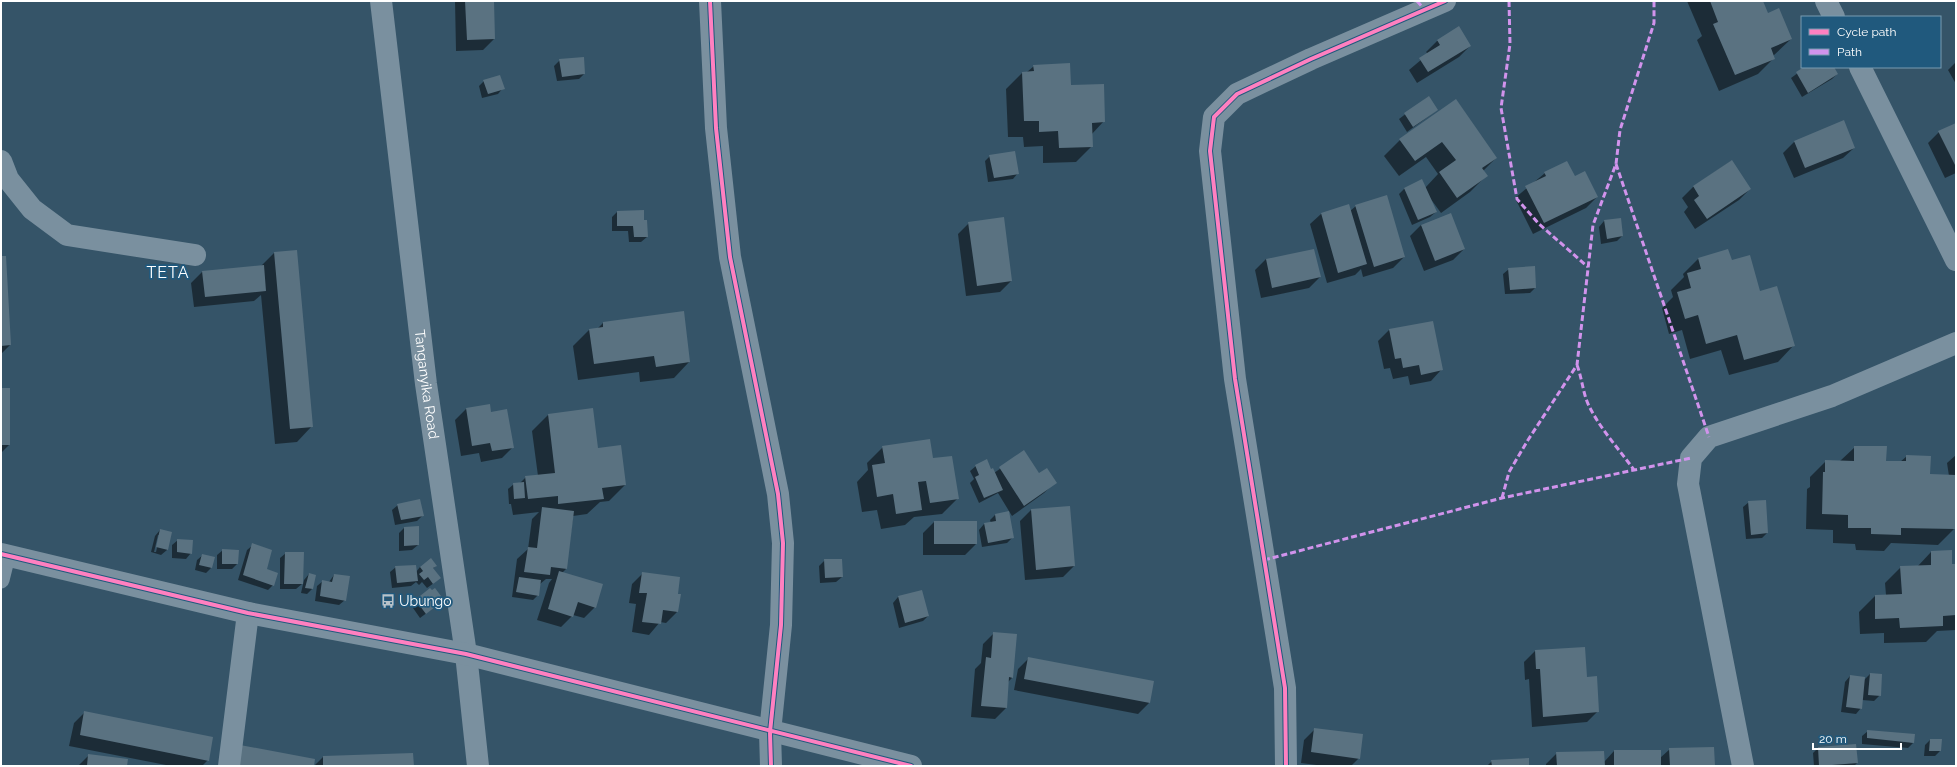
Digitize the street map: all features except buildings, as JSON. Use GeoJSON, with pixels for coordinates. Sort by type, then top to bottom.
{"type":"FeatureCollection","features":[{"type":"Feature","properties":{"kind":"street","name":"Tanganyika Road"},"geometry":{"type":"LineString","coordinates":[[381,1],[426,384],[466,654],[478,766]]}},
{"type":"Feature","properties":{"kind":"street"},"geometry":{"type":"LineString","coordinates":[[710,1],[716,128],[730,258],[778,494],[783,543],[781,625],[770,732],[771,766]]}},
{"type":"Feature","properties":{"kind":"street"},"geometry":{"type":"LineString","coordinates":[[1286,766],[1285,688],[1235,379],[1210,151],[1214,117],[1237,94],[1311,59],[1445,1]]}},
{"type":"Feature","properties":{"kind":"street"},"geometry":{"type":"LineString","coordinates":[[1826,1],[1834,16]]}},
{"type":"Feature","properties":{"kind":"street"},"geometry":{"type":"LineString","coordinates":[[1860,68],[1956,260]]}},
{"type":"Feature","properties":{"kind":"street"},"geometry":{"type":"LineString","coordinates":[[1,162],[8,179],[32,209],[67,235],[195,255]]}},
{"type":"Feature","properties":{"kind":"street"},"geometry":{"type":"LineString","coordinates":[[1744,766],[1688,484],[1691,458],[1709,437],[1832,396],[1956,343]]}},
{"type":"Feature","properties":{"kind":"street"},"geometry":{"type":"LineString","coordinates":[[4,555],[248,612],[466,654],[770,732],[911,766]]}},
{"type":"Feature","properties":{"kind":"street"},"geometry":{"type":"LineString","coordinates":[[229,766],[248,612]]}},
{"type":"Feature","properties":{"kind":"lane"},"geometry":{"type":"LineString","coordinates":[[1,580],[4,555]]}},
{"type":"Feature","properties":{"kind":"marked path"},"geometry":{"type":"LineString","coordinates":[[1417,1],[1426,11]]}},
{"type":"Feature","properties":{"kind":"marked path"},"geometry":{"type":"LineString","coordinates":[[1509,1],[1510,44],[1501,108],[1517,199],[1539,224],[1588,267]]}},
{"type":"Feature","properties":{"kind":"marked path"},"geometry":{"type":"LineString","coordinates":[[1502,498],[1509,472],[1577,365],[1593,225],[1616,164],[1620,130],[1654,23],[1654,1]]}},
{"type":"Feature","properties":{"kind":"marked path"},"geometry":{"type":"LineString","coordinates":[[1616,164],[1709,437]]}},
{"type":"Feature","properties":{"kind":"marked path"},"geometry":{"type":"LineString","coordinates":[[1577,365],[1587,401],[1594,415],[1634,470]]}},
{"type":"Feature","properties":{"kind":"marked path"},"geometry":{"type":"LineString","coordinates":[[1264,560],[1502,498],[1691,458]]}},
{"type":"Feature","properties":{"kind":"cycle path"},"geometry":{"type":"LineString","coordinates":[[710,1],[716,128],[730,257],[778,494],[783,543],[781,625],[770,732],[771,766]]}},
{"type":"Feature","properties":{"kind":"cycle path"},"geometry":{"type":"LineString","coordinates":[[1286,766],[1285,688],[1235,379],[1210,151],[1214,117],[1237,94],[1311,59],[1445,1]]}},
{"type":"Feature","properties":{"kind":"cycle path"},"geometry":{"type":"LineString","coordinates":[[1,554],[248,613],[466,654],[911,766]]}},
{"type":"Feature","properties":{"kind":"place","name":"Ubungo"},"geometry":{"type":"Point","coordinates":[388,601]}},
{"type":"Feature","properties":{"kind":"district","name":"TETA"},"geometry":{"type":"Point","coordinates":[168,272]}}]}
